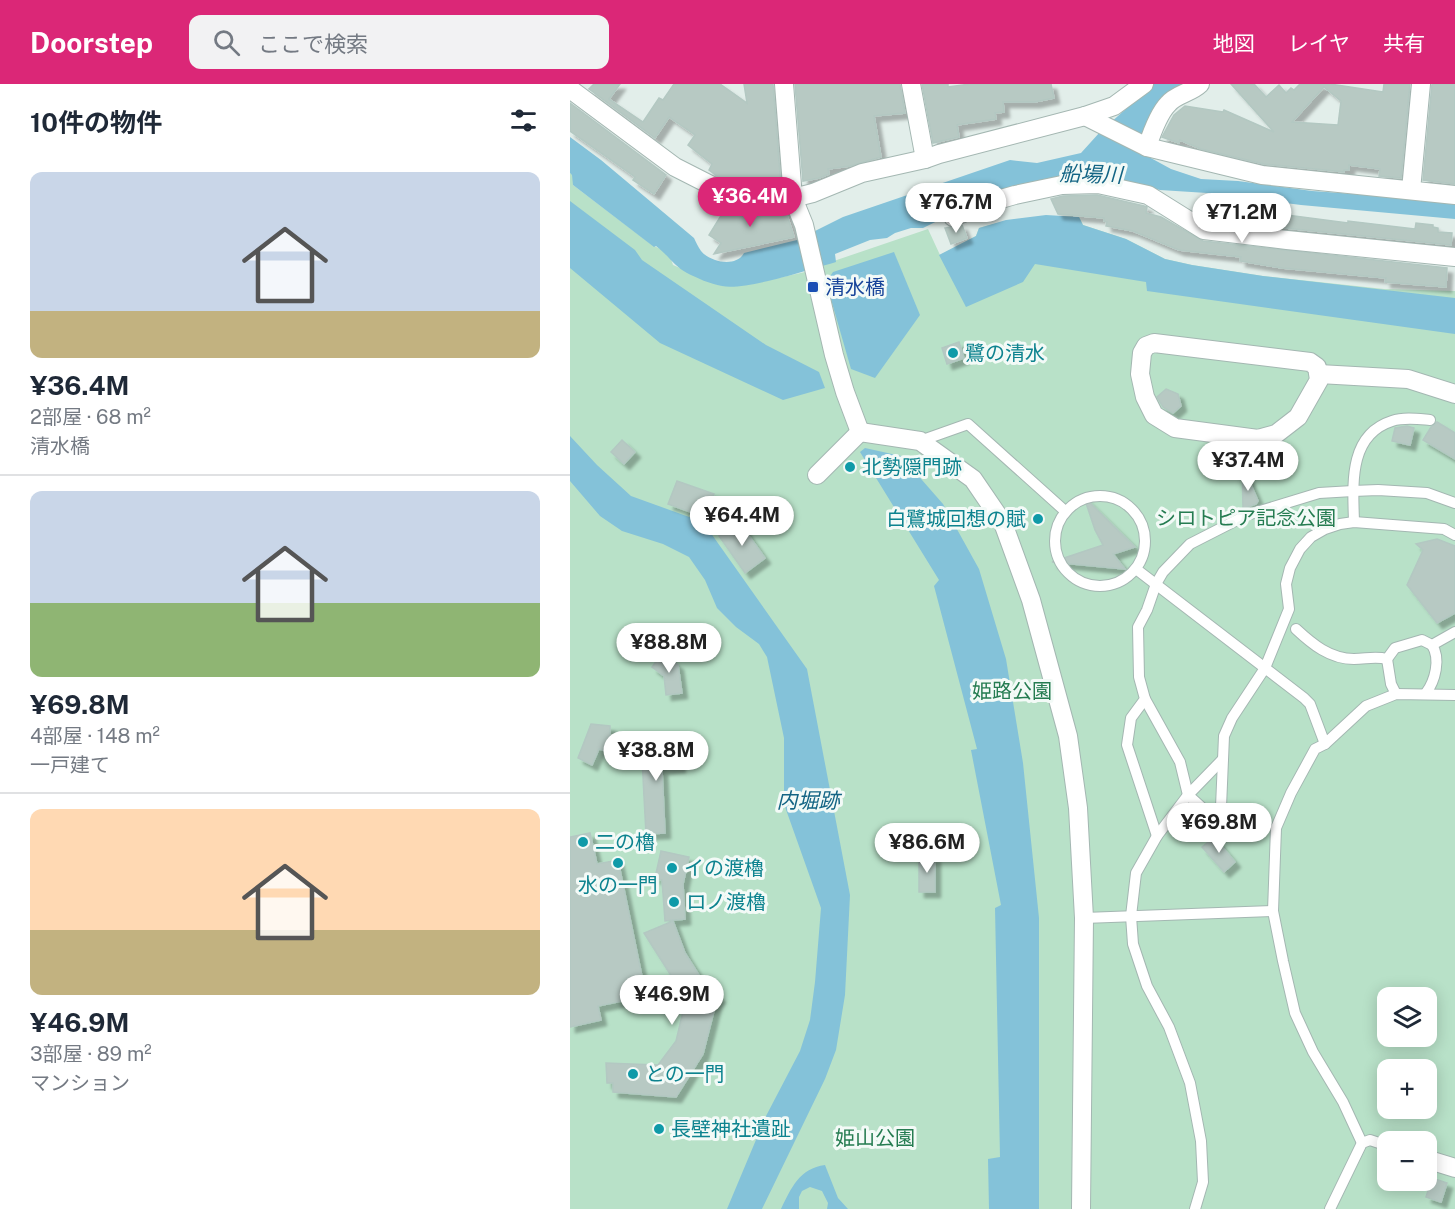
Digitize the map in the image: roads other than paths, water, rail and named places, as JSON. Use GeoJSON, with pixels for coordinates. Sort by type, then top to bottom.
{"type":"FeatureCollection","features":[{"type":"Feature","properties":{"kind":"street"},"geometry":{"type":"LineString","coordinates":[[784,84],[793,198],[804,225],[842,383],[860,432]]}},
{"type":"Feature","properties":{"kind":"street"},"geometry":{"type":"LineString","coordinates":[[911,84],[925,159]]}},
{"type":"Feature","properties":{"kind":"street"},"geometry":{"type":"LineString","coordinates":[[570,89],[675,167],[728,196],[793,198],[813,193],[862,173],[925,159],[1085,116],[1114,106],[1144,84]]}},
{"type":"Feature","properties":{"kind":"street"},"geometry":{"type":"LineString","coordinates":[[1147,147],[1168,104],[1180,95],[1194,90],[1200,84]]}},
{"type":"Feature","properties":{"kind":"street"},"geometry":{"type":"LineString","coordinates":[[1411,190],[1421,84]]}},
{"type":"Feature","properties":{"kind":"street"},"geometry":{"type":"LineString","coordinates":[[1085,116],[1147,147],[1262,175],[1455,195]]}},
{"type":"Feature","properties":{"kind":"street"},"geometry":{"type":"LineString","coordinates":[[953,217],[1015,195],[1062,185],[1098,184],[1148,195],[1204,230],[1455,257]]}},
{"type":"Feature","properties":{"kind":"street"},"geometry":{"type":"LineString","coordinates":[[1154,344],[1310,362],[1317,367],[1319,374],[1319,380],[1298,417],[1276,434],[1258,438],[1175,428],[1154,415],[1144,397],[1140,374],[1142,353],[1146,346],[1154,344]]}},
{"type":"Feature","properties":{"kind":"street"},"geometry":{"type":"LineString","coordinates":[[1319,374],[1408,379],[1455,394]]}},
{"type":"Feature","properties":{"kind":"street"},"geometry":{"type":"LineString","coordinates":[[860,432],[921,441],[974,479],[1003,523],[1031,600],[1068,736],[1078,808],[1084,918],[1081,1209]]}},
{"type":"Feature","properties":{"kind":"street"},"geometry":{"type":"LineString","coordinates":[[817,475],[860,432]]}},
{"type":"Feature","properties":{"kind":"street"},"geometry":{"type":"LineString","coordinates":[[1437,1162],[1455,1168]]}},
{"type":"Feature","properties":{"kind":"lane"},"geometry":{"type":"LineString","coordinates":[[1354,522],[1355,466],[1360,448],[1368,436],[1392,421],[1430,420]]}},
{"type":"Feature","properties":{"kind":"lane"},"geometry":{"type":"LineString","coordinates":[[921,441],[968,424],[1065,511]]}},
{"type":"Feature","properties":{"kind":"lane"},"geometry":{"type":"LineString","coordinates":[[1455,503],[1427,493],[1378,490],[1319,493],[1245,516],[1190,544],[1163,573],[1138,627],[1138,677],[1145,699],[1180,762],[1188,795],[1220,827],[1224,736],[1232,718],[1264,668],[1289,609],[1286,584],[1290,568],[1300,549],[1311,537],[1325,529],[1354,522],[1444,529],[1455,535]]}},
{"type":"Feature","properties":{"kind":"lane"},"geometry":{"type":"LineString","coordinates":[[1097,495],[1112,496],[1123,501],[1142,522],[1145,542],[1136,569],[1121,581],[1104,586],[1079,581],[1065,571],[1056,554],[1054,537],[1057,525],[1065,511],[1079,500],[1097,495]]}},
{"type":"Feature","properties":{"kind":"lane"},"geometry":{"type":"LineString","coordinates":[[1136,569],[1310,704],[1325,744]]}},
{"type":"Feature","properties":{"kind":"lane"},"geometry":{"type":"LineString","coordinates":[[1296,628],[1309,641],[1338,657],[1353,659],[1375,656],[1387,659]]}},
{"type":"Feature","properties":{"kind":"lane"},"geometry":{"type":"LineString","coordinates":[[1432,645],[1455,632]]}},
{"type":"Feature","properties":{"kind":"lane"},"geometry":{"type":"LineString","coordinates":[[1396,694],[1391,684],[1387,659],[1395,648],[1422,640],[1432,645],[1436,652],[1433,683],[1426,693]]}},
{"type":"Feature","properties":{"kind":"lane"},"geometry":{"type":"LineString","coordinates":[[1362,1143],[1343,1102],[1313,1052],[1296,1013],[1283,962],[1274,911],[1276,828],[1291,793],[1315,749],[1325,744],[1366,705],[1396,694],[1455,695]]}},
{"type":"Feature","properties":{"kind":"lane"},"geometry":{"type":"LineString","coordinates":[[1145,699],[1131,718],[1127,746],[1157,836]]}},
{"type":"Feature","properties":{"kind":"lane"},"geometry":{"type":"LineString","coordinates":[[1195,1209],[1203,1182],[1200,1141],[1190,1083],[1169,1027],[1147,986],[1133,944],[1131,916],[1136,873],[1157,836],[1188,795],[1223,759]]}},
{"type":"Feature","properties":{"kind":"lane"},"geometry":{"type":"LineString","coordinates":[[1084,918],[1274,911]]}},
{"type":"Feature","properties":{"kind":"lane"},"geometry":{"type":"LineString","coordinates":[[1330,1209],[1362,1143],[1370,1140],[1377,1142]]}},
{"type":"Feature","properties":{"kind":"water","name":"船場川"},"geometry":{"type":"Polygon","coordinates":[[[1154,84],[1183,84],[1138,151],[1171,169],[1201,179],[1238,181],[1312,191],[1455,201],[1455,219],[1160,190],[1115,179],[968,206],[923,228],[911,228],[887,238],[870,240],[835,254],[836,262],[778,279],[732,287],[708,282],[682,270],[656,246],[654,247],[573,185],[570,173],[570,137],[694,238],[705,255],[729,262],[740,258],[744,253],[797,240],[843,217],[1010,160],[1037,163],[1081,153],[1100,132],[1154,84]]]}},
{"type":"Feature","properties":{"kind":"water"},"geometry":{"type":"Polygon","coordinates":[[[570,201],[635,250],[642,260],[766,345],[819,372],[825,388],[783,400],[660,343],[570,268],[570,201]]]}},
{"type":"Feature","properties":{"kind":"water"},"geometry":{"type":"Polygon","coordinates":[[[1046,215],[1079,217],[1083,225],[1126,239],[1165,259],[1192,265],[1263,276],[1455,298],[1455,334],[1147,291],[1146,282],[1035,264],[1023,282],[966,307],[939,255],[976,236],[979,228],[1006,220],[1046,215]]]}},
{"type":"Feature","properties":{"kind":"water"},"geometry":{"type":"Polygon","coordinates":[[[894,252],[920,315],[875,378],[851,369],[826,282],[833,272],[894,252]]]}},
{"type":"Feature","properties":{"kind":"water","name":"内堀跡"},"geometry":{"type":"Polygon","coordinates":[[[570,436],[631,496],[703,522],[807,669],[850,895],[845,995],[836,1050],[825,1079],[762,1209],[727,1209],[766,1116],[800,1051],[810,1020],[821,908],[784,804],[784,738],[767,657],[759,644],[736,627],[717,608],[705,580],[689,557],[663,544],[622,531],[600,516],[570,481],[570,436]]]}},
{"type":"Feature","properties":{"kind":"water"},"geometry":{"type":"Polygon","coordinates":[[[865,448],[901,456],[943,504],[979,569],[1006,659],[1023,763],[1039,918],[1039,1209],[989,1209],[988,1159],[1000,1157],[995,908],[1001,905],[971,750],[977,749],[934,586],[939,580],[860,452],[865,448]]]}},
{"type":"Feature","properties":{"kind":"water"},"geometry":{"type":"Polygon","coordinates":[[[825,1165],[838,1198],[848,1209],[827,1209],[828,1203],[822,1191],[810,1187],[802,1191],[799,1197],[799,1209],[781,1209],[797,1180],[809,1170],[825,1165]]]}},
{"type":"Feature","properties":{"kind":"place","name":"清水橋"},"geometry":{"type":"Point","coordinates":[813,287]}},
{"type":"Feature","properties":{"kind":"place","name":"鷺の清水"},"geometry":{"type":"Point","coordinates":[953,353]}},
{"type":"Feature","properties":{"kind":"place","name":"北勢隠門跡"},"geometry":{"type":"Point","coordinates":[850,467]}},
{"type":"Feature","properties":{"kind":"place","name":"白鷺城回想の賦"},"geometry":{"type":"Point","coordinates":[1038,519]}},
{"type":"Feature","properties":{"kind":"place","name":"二の櫓"},"geometry":{"type":"Point","coordinates":[583,842]}},
{"type":"Feature","properties":{"kind":"place","name":"水の一門"},"geometry":{"type":"Point","coordinates":[618,863]}},
{"type":"Feature","properties":{"kind":"place","name":"イの渡櫓"},"geometry":{"type":"Point","coordinates":[672,868]}},
{"type":"Feature","properties":{"kind":"place","name":"ロノ渡櫓"},"geometry":{"type":"Point","coordinates":[674,902]}},
{"type":"Feature","properties":{"kind":"place","name":"との一門"},"geometry":{"type":"Point","coordinates":[633,1074]}},
{"type":"Feature","properties":{"kind":"place","name":"長壁神社遺趾"},"geometry":{"type":"Point","coordinates":[659,1129]}},
{"type":"Feature","properties":{"kind":"park label","name":"シロトピア記念公園"},"geometry":{"type":"Point","coordinates":[1246,518]}},
{"type":"Feature","properties":{"kind":"park label","name":"姫路公園"},"geometry":{"type":"Point","coordinates":[1012,691]}},
{"type":"Feature","properties":{"kind":"park label","name":"姫山公園"},"geometry":{"type":"Point","coordinates":[875,1138]}}]}
